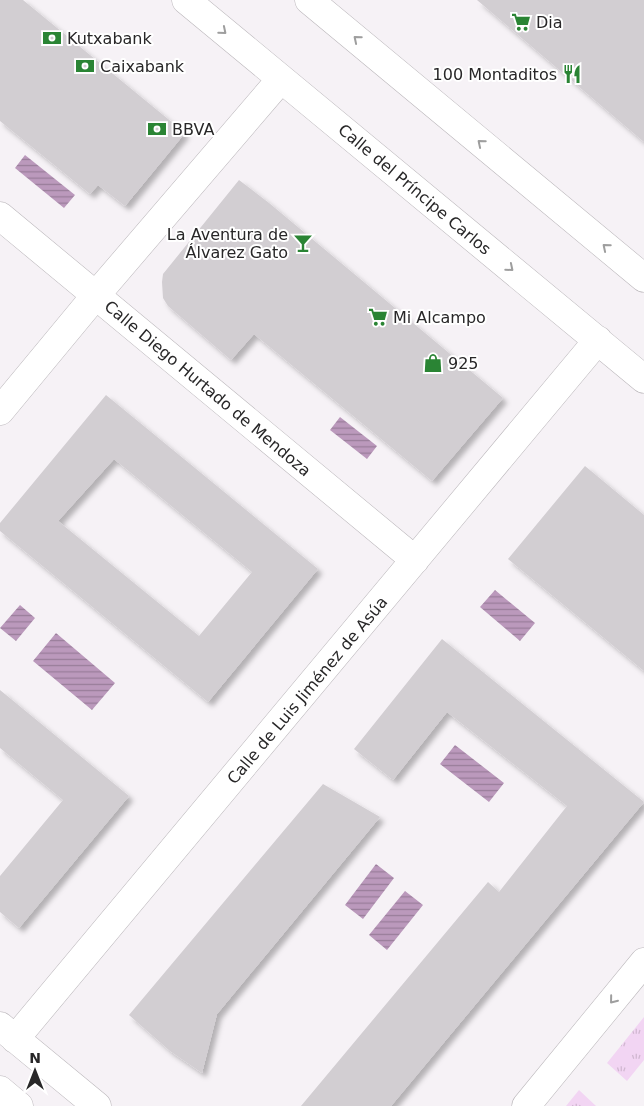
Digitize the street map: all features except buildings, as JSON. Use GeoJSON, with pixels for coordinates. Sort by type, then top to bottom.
{"type":"FeatureCollection","features":[{"type":"Feature","properties":{"kind":"street","name":"Calle del Príncipe Carlos"},"geometry":{"type":"LineString","coordinates":[[186,0],[644,379]]}},
{"type":"Feature","properties":{"kind":"street"},"geometry":{"type":"LineString","coordinates":[[325,5],[644,278]]}},
{"type":"Feature","properties":{"kind":"street"},"geometry":{"type":"LineString","coordinates":[[0,411],[96,295],[281,79]]}},
{"type":"Feature","properties":{"kind":"street","name":"Calle Diego Hurtado de Mendoza"},"geometry":{"type":"LineString","coordinates":[[0,216],[415,560]]}},
{"type":"Feature","properties":{"kind":"street","name":"Calle de Luis Jiménez de Asúa"},"geometry":{"type":"LineString","coordinates":[[8,1032],[415,560],[598,340]]}},
{"type":"Feature","properties":{"kind":"street"},"geometry":{"type":"LineString","coordinates":[[526,1106],[644,962]]}},
{"type":"Feature","properties":{"kind":"street"},"geometry":{"type":"LineString","coordinates":[[8,1032],[97,1106]]}},
{"type":"Feature","properties":{"kind":"street"},"geometry":{"type":"LineString","coordinates":[[0,1090],[19,1106]]}},
{"type":"Feature","properties":{"kind":"green space"},"geometry":{"type":"Polygon","coordinates":[[[644,1017],[644,1060],[627,1081],[607,1063],[644,1017]]]}},
{"type":"Feature","properties":{"kind":"green space"},"geometry":{"type":"Polygon","coordinates":[[[579,1090],[596,1106],[566,1106],[579,1090]]]}},
{"type":"Feature","properties":{"kind":"shaded area"},"geometry":{"type":"Polygon","coordinates":[[[25,155],[75,195],[64,208],[15,168],[25,155]]]}},
{"type":"Feature","properties":{"kind":"shaded area"},"geometry":{"type":"Polygon","coordinates":[[[340,417],[377,446],[367,459],[330,430],[340,417]]]}},
{"type":"Feature","properties":{"kind":"shaded area"},"geometry":{"type":"Polygon","coordinates":[[[495,590],[535,623],[520,641],[480,607],[495,590]]]}},
{"type":"Feature","properties":{"kind":"shaded area"},"geometry":{"type":"Polygon","coordinates":[[[20,605],[35,618],[16,641],[0,628],[20,605]]]}},
{"type":"Feature","properties":{"kind":"shaded area"},"geometry":{"type":"Polygon","coordinates":[[[56,633],[115,683],[92,710],[33,661],[56,633]]]}},
{"type":"Feature","properties":{"kind":"shaded area"},"geometry":{"type":"Polygon","coordinates":[[[455,745],[504,783],[489,802],[440,764],[455,745]]]}},
{"type":"Feature","properties":{"kind":"shaded area"},"geometry":{"type":"Polygon","coordinates":[[[376,864],[394,878],[363,919],[345,905],[376,864]]]}},
{"type":"Feature","properties":{"kind":"shaded area"},"geometry":{"type":"Polygon","coordinates":[[[405,891],[423,905],[387,950],[369,935],[405,891]]]}},
{"type":"Feature","properties":{"kind":"place","name":"Dia"},"geometry":{"type":"Point","coordinates":[521,22]}},
{"type":"Feature","properties":{"kind":"place","name":"Kutxabank"},"geometry":{"type":"Point","coordinates":[52,38]}},
{"type":"Feature","properties":{"kind":"place","name":"Caixabank"},"geometry":{"type":"Point","coordinates":[85,66]}},
{"type":"Feature","properties":{"kind":"place","name":"100 Montaditos"},"geometry":{"type":"Point","coordinates":[572,74]}},
{"type":"Feature","properties":{"kind":"place","name":"BBVA"},"geometry":{"type":"Point","coordinates":[157,129]}},
{"type":"Feature","properties":{"kind":"place","name":"La Aventura de Álvarez Gato"},"geometry":{"type":"Point","coordinates":[303,243]}},
{"type":"Feature","properties":{"kind":"place","name":"Mi Alcampo"},"geometry":{"type":"Point","coordinates":[378,317]}},
{"type":"Feature","properties":{"kind":"place","name":"925"},"geometry":{"type":"Point","coordinates":[433,363]}}]}
